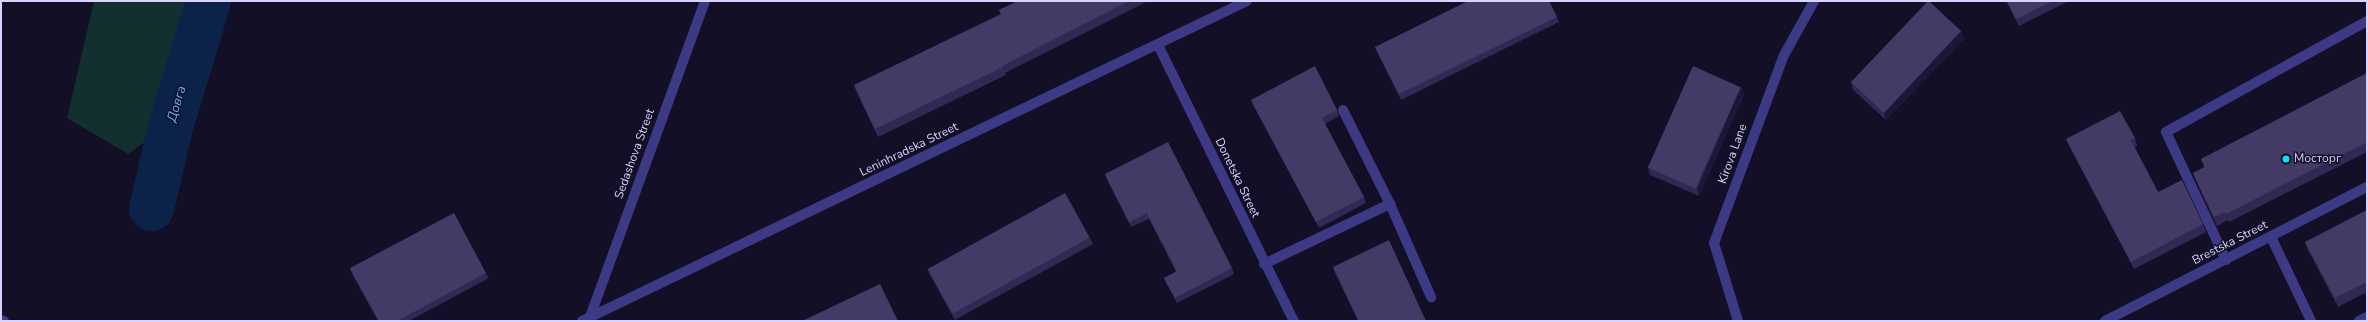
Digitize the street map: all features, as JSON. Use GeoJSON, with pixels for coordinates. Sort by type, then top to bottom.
{"type":"FeatureCollection","features":[{"type":"Feature","properties":{"kind":"street","name":"Sedashova Street"},"geometry":{"type":"LineString","coordinates":[[586,319],[705,1]]}},
{"type":"Feature","properties":{"kind":"street","name":"Leninhradska Street"},"geometry":{"type":"LineString","coordinates":[[586,319],[1247,1]]}},
{"type":"Feature","properties":{"kind":"street","name":"Kirova Lane"},"geometry":{"type":"LineString","coordinates":[[1738,321],[1714,243],[1783,57],[1814,1]]}},
{"type":"Feature","properties":{"kind":"street"},"geometry":{"type":"LineString","coordinates":[[2226,260],[2166,132],[2367,21]]}},
{"type":"Feature","properties":{"kind":"street","name":"Donetska Street"},"geometry":{"type":"LineString","coordinates":[[1158,45],[1264,264],[1294,321]]}},
{"type":"Feature","properties":{"kind":"street"},"geometry":{"type":"LineString","coordinates":[[1343,110],[1390,204],[1431,297]]}},
{"type":"Feature","properties":{"kind":"street","name":"Brestska Street"},"geometry":{"type":"LineString","coordinates":[[2105,321],[2367,187]]}},
{"type":"Feature","properties":{"kind":"street"},"geometry":{"type":"LineString","coordinates":[[1264,264],[1390,204]]}},
{"type":"Feature","properties":{"kind":"street"},"geometry":{"type":"LineString","coordinates":[[2270,237],[2311,321]]}},
{"type":"Feature","properties":{"kind":"street"},"geometry":{"type":"LineString","coordinates":[[2359,321],[2367,317]]}},
{"type":"Feature","properties":{"kind":"green space"},"geometry":{"type":"Polygon","coordinates":[[[94,1],[224,1],[208,51],[171,123],[128,154],[67,118],[94,1]]]}},
{"type":"Feature","properties":{"kind":"building"},"geometry":{"type":"Polygon","coordinates":[[[1018,1],[1129,1],[1002,66],[1003,67],[875,129],[854,85],[1001,14],[999,10],[1018,1]]]}},
{"type":"Feature","properties":{"kind":"building"},"geometry":{"type":"Polygon","coordinates":[[[1468,1],[1549,1],[1557,17],[1399,94],[1375,47],[1468,1]]]}},
{"type":"Feature","properties":{"kind":"building"},"geometry":{"type":"Polygon","coordinates":[[[1928,1],[1961,31],[1884,113],[1851,82],[1928,1]]]}},
{"type":"Feature","properties":{"kind":"building"},"geometry":{"type":"Polygon","coordinates":[[[2007,1],[2053,1],[2016,19],[2007,1]]]}},
{"type":"Feature","properties":{"kind":"building"},"geometry":{"type":"Polygon","coordinates":[[[1315,66],[1337,110],[1322,118],[1364,197],[1316,222],[1251,100],[1315,66]]]}},
{"type":"Feature","properties":{"kind":"building"},"geometry":{"type":"Polygon","coordinates":[[[1693,66],[1741,87],[1695,189],[1648,167],[1693,66]]]}},
{"type":"Feature","properties":{"kind":"building","name":"Мосторг"},"geometry":{"type":"Polygon","coordinates":[[[2367,73],[2367,142],[2226,214],[2225,212],[2214,217],[2193,173],[2205,167],[2201,159],[2367,73]]]}},
{"type":"Feature","properties":{"kind":"building"},"geometry":{"type":"Polygon","coordinates":[[[2120,111],[2135,138],[2131,140],[2158,192],[2182,180],[2203,224],[2131,262],[2066,139],[2120,111]]]}},
{"type":"Feature","properties":{"kind":"building"},"geometry":{"type":"Polygon","coordinates":[[[1168,142],[1232,268],[1175,298],[1164,278],[1177,271],[1147,213],[1129,222],[1105,174],[1168,142]]]}},
{"type":"Feature","properties":{"kind":"building"},"geometry":{"type":"Polygon","coordinates":[[[1065,193],[1090,238],[952,314],[928,269],[1065,193]]]}},
{"type":"Feature","properties":{"kind":"building"},"geometry":{"type":"Polygon","coordinates":[[[2367,210],[2367,282],[2335,298],[2305,242],[2367,210]]]}},
{"type":"Feature","properties":{"kind":"building"},"geometry":{"type":"Polygon","coordinates":[[[454,213],[486,273],[397,321],[379,321],[350,268],[454,213]]]}},
{"type":"Feature","properties":{"kind":"building"},"geometry":{"type":"Polygon","coordinates":[[[1389,240],[1426,321],[1359,321],[1333,267],[1389,240]]]}},
{"type":"Feature","properties":{"kind":"building"},"geometry":{"type":"Polygon","coordinates":[[[880,284],[898,321],[802,321],[880,284]]]}},
{"type":"Feature","properties":{"kind":"waterway","name":"Довга"},"geometry":{"type":"LineString","coordinates":[[151,208],[171,123],[208,1]]}},
{"type":"Feature","properties":{"kind":"place","name":"Мосторг"},"geometry":{"type":"Point","coordinates":[2286,159]}}]}
